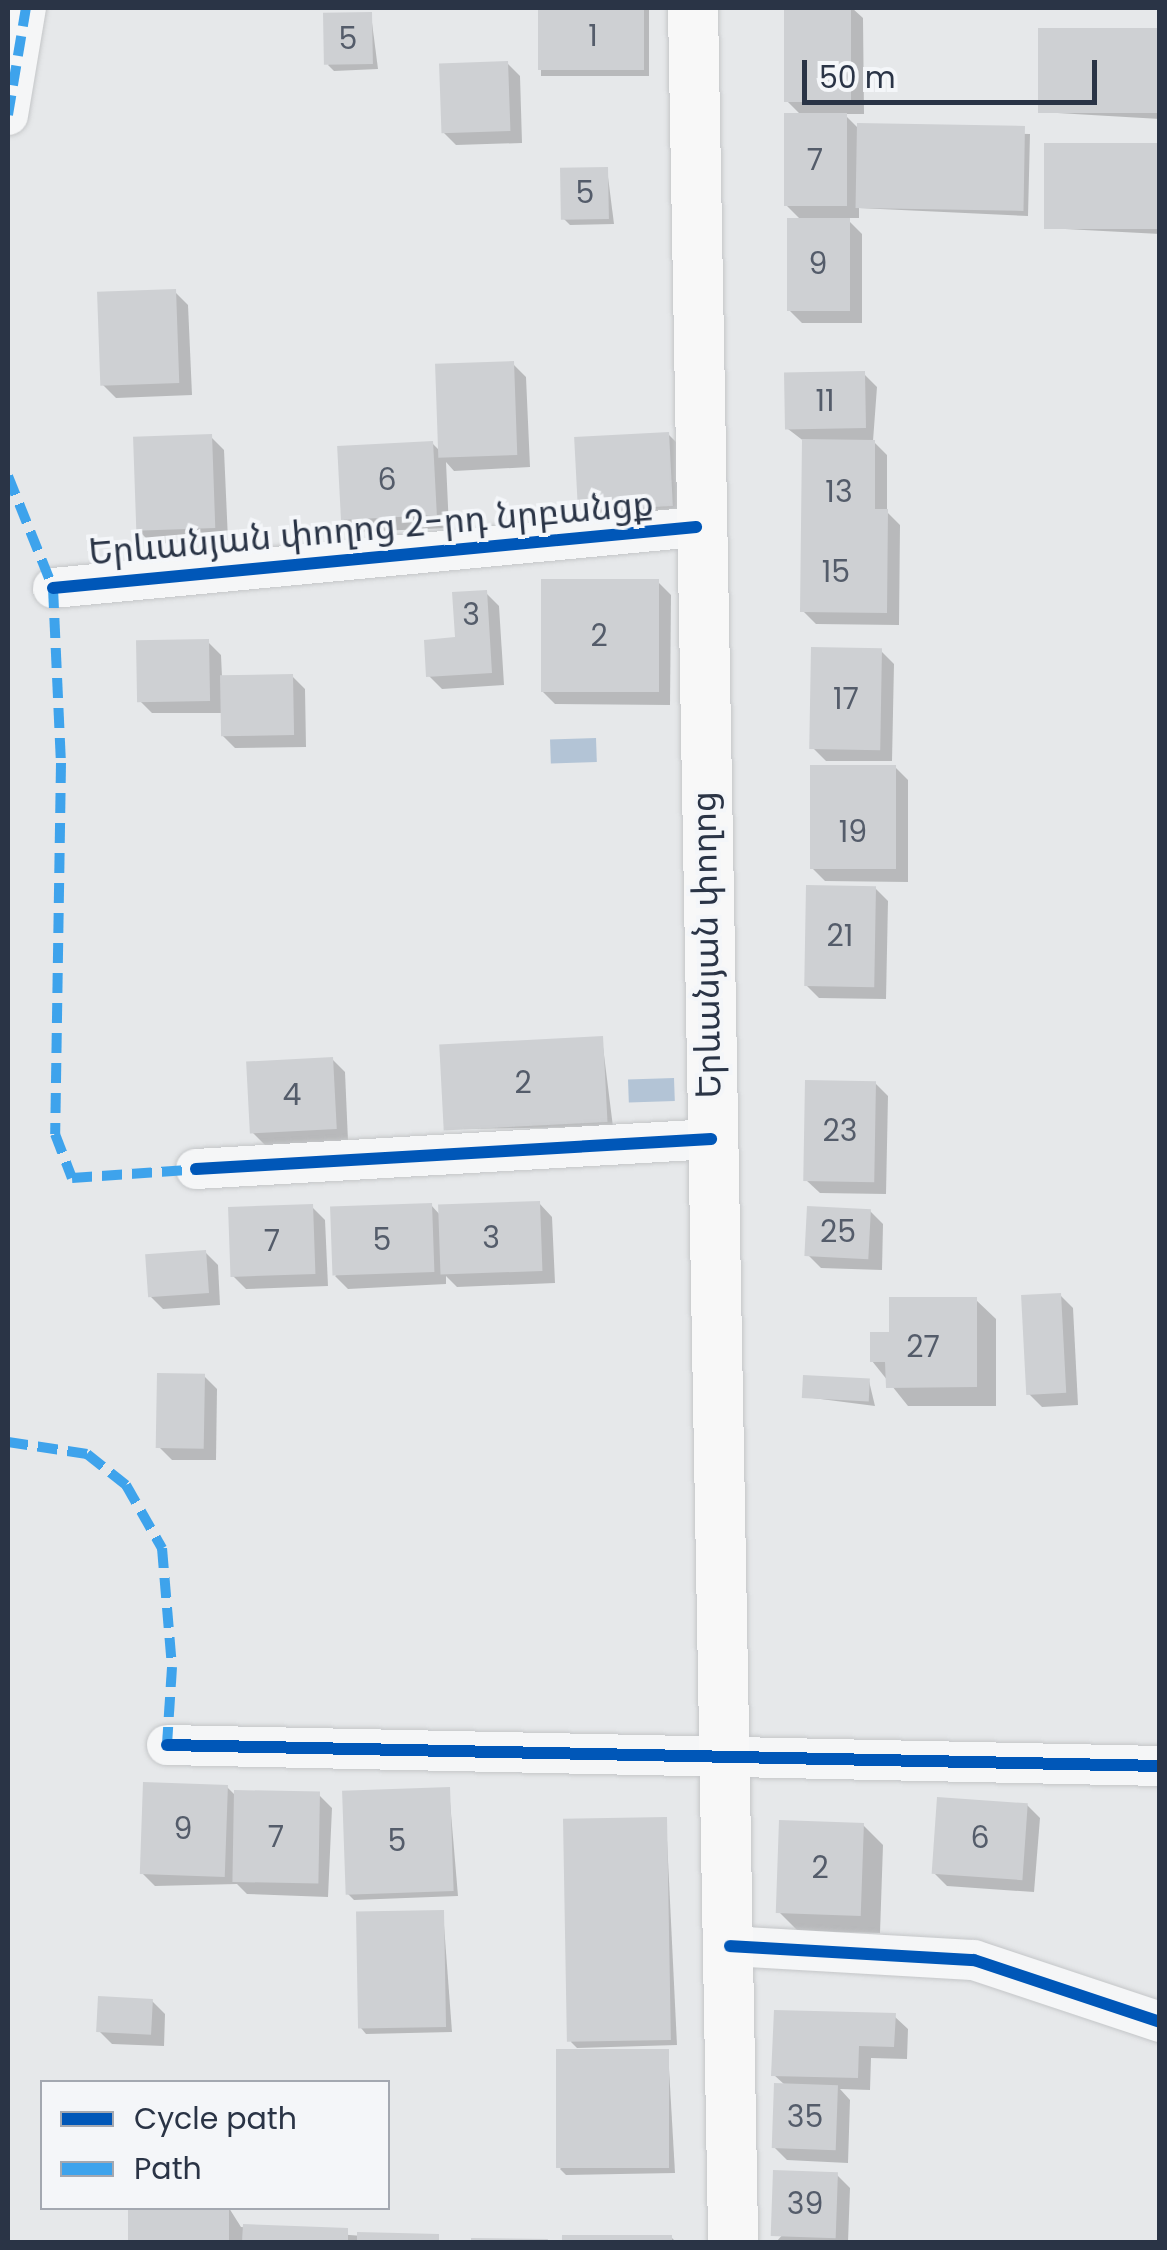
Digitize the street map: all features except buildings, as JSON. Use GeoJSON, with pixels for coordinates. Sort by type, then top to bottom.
{"type":"FeatureCollection","features":[{"type":"Feature","properties":{"kind":"main road","name":"Երևանյան փողոց"},"geometry":{"type":"LineString","coordinates":[[693,8],[696,527],[728,1760],[734,2242]]}},
{"type":"Feature","properties":{"kind":"street"},"geometry":{"type":"LineString","coordinates":[[8,115],[26,8]]}},
{"type":"Feature","properties":{"kind":"street","name":"Երևանյան փողոց 2-րդ նրբանցք"},"geometry":{"type":"LineString","coordinates":[[53,588],[696,527]]}},
{"type":"Feature","properties":{"kind":"street"},"geometry":{"type":"LineString","coordinates":[[196,1169],[711,1138]]}},
{"type":"Feature","properties":{"kind":"street"},"geometry":{"type":"LineString","coordinates":[[166,1745],[728,1760],[1160,1766]]}},
{"type":"Feature","properties":{"kind":"street"},"geometry":{"type":"LineString","coordinates":[[730,1946],[974,1960],[1160,2022]]}},
{"type":"Feature","properties":{"kind":"water"},"geometry":{"type":"Polygon","coordinates":[[[596,738],[597,762],[551,764],[550,740],[596,738]]]}},
{"type":"Feature","properties":{"kind":"water"},"geometry":{"type":"Polygon","coordinates":[[[674,1078],[675,1101],[629,1103],[628,1080],[674,1078]]]}},
{"type":"Feature","properties":{"kind":"marked path"},"geometry":{"type":"LineString","coordinates":[[8,115],[26,8]]}},
{"type":"Feature","properties":{"kind":"marked path"},"geometry":{"type":"LineString","coordinates":[[8,476],[53,588],[61,763],[55,1134],[72,1178],[202,1169]]}},
{"type":"Feature","properties":{"kind":"marked path"},"geometry":{"type":"LineString","coordinates":[[8,1442],[87,1454],[126,1485],[162,1548],[172,1667],[167,1745],[175,1745]]}},
{"type":"Feature","properties":{"kind":"cycle path"},"geometry":{"type":"LineString","coordinates":[[53,588],[696,527]]}},
{"type":"Feature","properties":{"kind":"cycle path"},"geometry":{"type":"LineString","coordinates":[[196,1169],[711,1139]]}},
{"type":"Feature","properties":{"kind":"cycle path"},"geometry":{"type":"LineString","coordinates":[[167,1745],[1160,1766]]}},
{"type":"Feature","properties":{"kind":"cycle path"},"geometry":{"type":"LineString","coordinates":[[730,1946],[974,1960],[1160,2022]]}}]}
